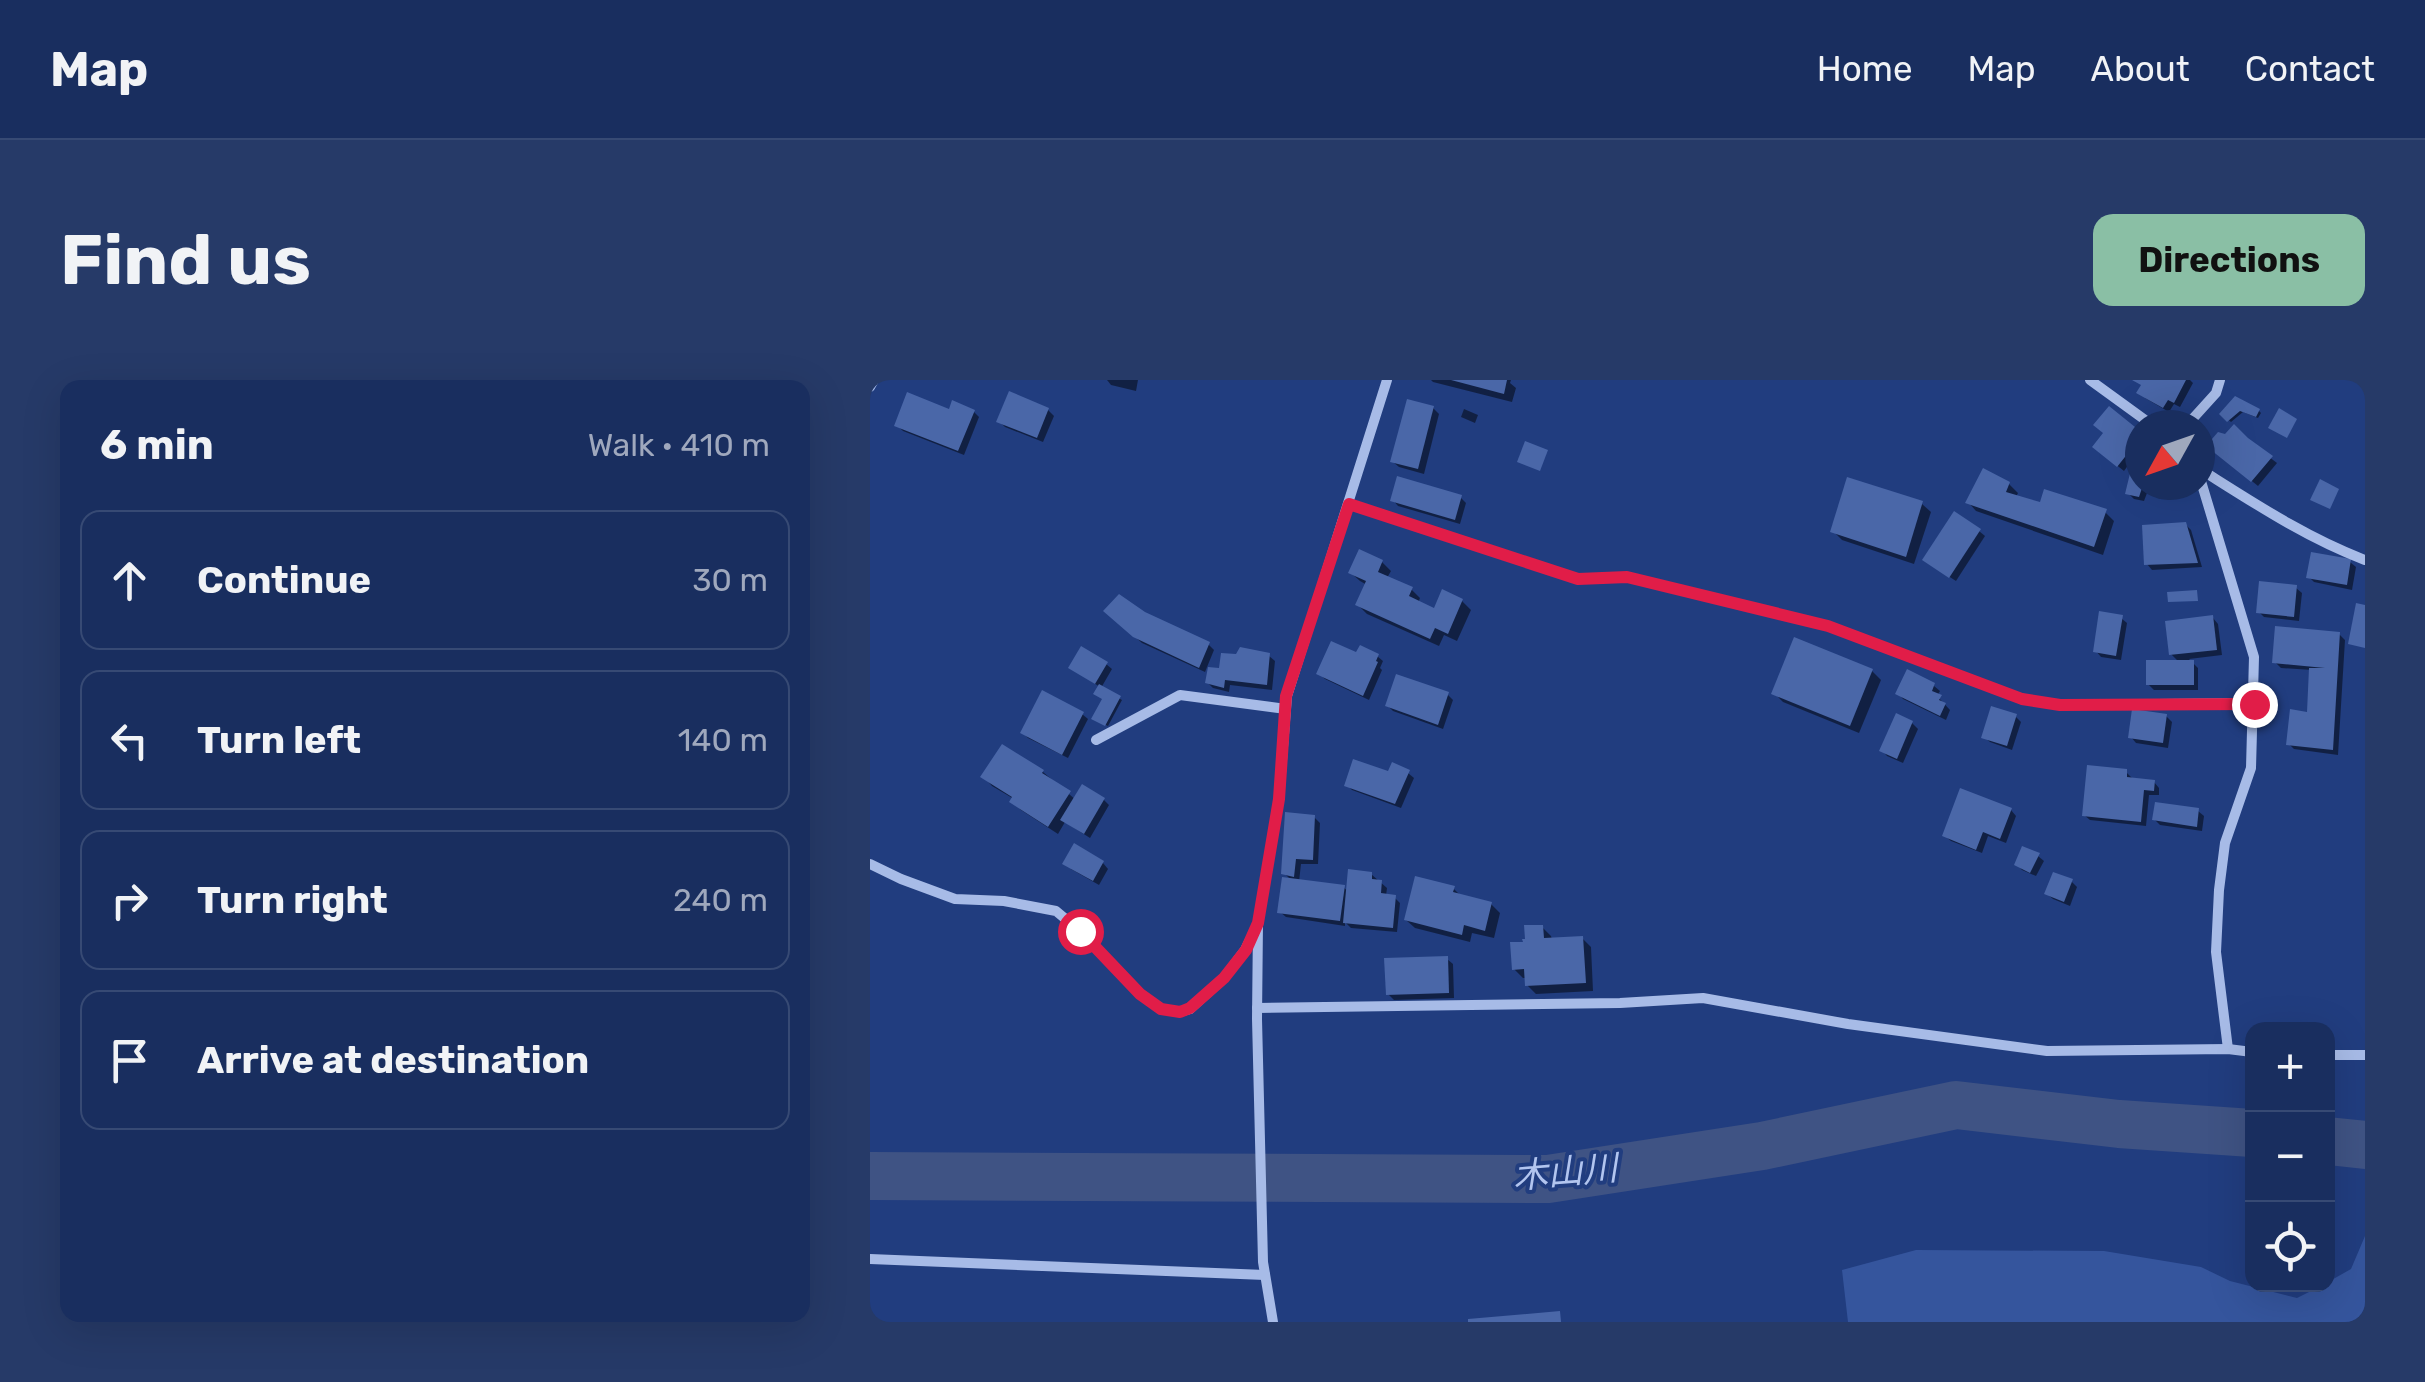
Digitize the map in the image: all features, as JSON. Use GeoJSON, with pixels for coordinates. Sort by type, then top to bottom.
{"type":"FeatureCollection","features":[{"type":"Feature","properties":{"kind":"street"},"geometry":{"type":"LineString","coordinates":[[870,386],[874,380]]}},
{"type":"Feature","properties":{"kind":"street"},"geometry":{"type":"LineString","coordinates":[[1274,1322],[1263,1262],[1258,923],[1279,799],[1286,696],[1387,380]]}},
{"type":"Feature","properties":{"kind":"street"},"geometry":{"type":"LineString","coordinates":[[2090,380],[2131,410]]}},
{"type":"Feature","properties":{"kind":"street"},"geometry":{"type":"LineString","coordinates":[[2201,410],[2216,393],[2220,380]]}},
{"type":"Feature","properties":{"kind":"street"},"geometry":{"type":"LineString","coordinates":[[2215,478],[2328,546],[2365,560]]}},
{"type":"Feature","properties":{"kind":"street"},"geometry":{"type":"LineString","coordinates":[[2207,500],[2254,657],[2251,768],[2225,843],[2219,890],[2216,952],[2228,1050]]}},
{"type":"Feature","properties":{"kind":"street"},"geometry":{"type":"LineString","coordinates":[[1349,504],[1578,579],[1627,577],[1828,626],[2022,699],[2060,705],[2254,704]]}},
{"type":"Feature","properties":{"kind":"street"},"geometry":{"type":"LineString","coordinates":[[1096,740],[1180,695],[1286,710]]}},
{"type":"Feature","properties":{"kind":"street"},"geometry":{"type":"LineString","coordinates":[[870,864],[955,899],[1004,901],[1056,911],[1140,994],[1161,1009],[1180,1012],[1224,978],[1246,950],[1258,923]]}},
{"type":"Feature","properties":{"kind":"street"},"geometry":{"type":"LineString","coordinates":[[1257,1014],[1704,998],[1848,1024],[2047,1050],[2245,1051]]}},
{"type":"Feature","properties":{"kind":"street"},"geometry":{"type":"LineString","coordinates":[[2335,1055],[2365,1055]]}},
{"type":"Feature","properties":{"kind":"street"},"geometry":{"type":"LineString","coordinates":[[870,1259],[1264,1275]]}},
{"type":"Feature","properties":{"kind":"shaded area"},"geometry":{"type":"Polygon","coordinates":[[[2365,1236],[2365,1322],[1848,1322],[1842,1270],[1916,1250],[2104,1251],[2201,1267],[2245,1285],[2245,1292],[2273,1292],[2297,1298],[2309,1292],[2335,1292],[2335,1278],[2351,1269],[2365,1236]]]}},
{"type":"Feature","properties":{"kind":"building"},"geometry":{"type":"Polygon","coordinates":[[[1451,380],[1507,380],[1504,394],[1451,380]]]}},
{"type":"Feature","properties":{"kind":"building"},"geometry":{"type":"Polygon","coordinates":[[[2132,380],[2186,380],[2174,403],[2168,400],[2163,408],[2136,393],[2141,385],[2132,380]]]}},
{"type":"Feature","properties":{"kind":"building"},"geometry":{"type":"Polygon","coordinates":[[[1009,391],[1049,408],[1037,438],[996,422],[1009,391]]]}},
{"type":"Feature","properties":{"kind":"building"},"geometry":{"type":"Polygon","coordinates":[[[907,392],[949,409],[952,400],[975,410],[958,451],[894,426],[907,392]]]}},
{"type":"Feature","properties":{"kind":"building"},"geometry":{"type":"Polygon","coordinates":[[[2235,396],[2260,409],[2256,417],[2240,411],[2227,422],[2219,414],[2235,396]]]}},
{"type":"Feature","properties":{"kind":"building"},"geometry":{"type":"Polygon","coordinates":[[[1407,399],[1434,406],[1418,469],[1390,462],[1407,399]]]}},
{"type":"Feature","properties":{"kind":"building"},"geometry":{"type":"Polygon","coordinates":[[[2109,406],[2125,419],[2125,457],[2117,467],[2092,447],[2103,433],[2093,425],[2109,406]]]}},
{"type":"Feature","properties":{"kind":"building"},"geometry":{"type":"Polygon","coordinates":[[[2279,408],[2297,419],[2287,438],[2268,428],[2279,408]]]}},
{"type":"Feature","properties":{"kind":"building"},"geometry":{"type":"Polygon","coordinates":[[[2234,424],[2273,456],[2251,482],[2215,453],[2215,436],[2218,432],[2225,434],[2234,424]]]}},
{"type":"Feature","properties":{"kind":"building"},"geometry":{"type":"Polygon","coordinates":[[[1525,441],[1548,450],[1540,471],[1517,462],[1525,441]]]}},
{"type":"Feature","properties":{"kind":"building"},"geometry":{"type":"Polygon","coordinates":[[[1983,468],[2010,482],[2006,492],[2040,502],[2044,489],[2107,509],[2094,547],[1965,503],[1983,468]]]}},
{"type":"Feature","properties":{"kind":"building"},"geometry":{"type":"Polygon","coordinates":[[[1397,476],[1462,495],[1455,520],[1390,501],[1397,476]]]}},
{"type":"Feature","properties":{"kind":"building"},"geometry":{"type":"Polygon","coordinates":[[[1847,477],[1923,501],[1906,557],[1830,532],[1847,477]]]}},
{"type":"Feature","properties":{"kind":"building"},"geometry":{"type":"Polygon","coordinates":[[[2320,479],[2339,489],[2330,509],[2310,500],[2320,479]]]}},
{"type":"Feature","properties":{"kind":"building"},"geometry":{"type":"Polygon","coordinates":[[[1954,511],[1981,529],[1949,578],[1922,560],[1954,511]]]}},
{"type":"Feature","properties":{"kind":"building"},"geometry":{"type":"Polygon","coordinates":[[[2186,522],[2198,563],[2144,565],[2142,525],[2186,522]]]}},
{"type":"Feature","properties":{"kind":"building"},"geometry":{"type":"Polygon","coordinates":[[[1359,549],[1383,560],[1378,572],[1413,587],[1409,596],[1434,608],[1442,589],[1463,599],[1448,634],[1435,628],[1430,639],[1355,605],[1366,581],[1348,573],[1359,549]]]}},
{"type":"Feature","properties":{"kind":"building"},"geometry":{"type":"Polygon","coordinates":[[[2311,552],[2351,559],[2347,585],[2306,578],[2311,552]]]}},
{"type":"Feature","properties":{"kind":"building"},"geometry":{"type":"Polygon","coordinates":[[[2259,581],[2297,585],[2294,617],[2256,613],[2259,581]]]}},
{"type":"Feature","properties":{"kind":"building"},"geometry":{"type":"Polygon","coordinates":[[[2197,590],[2198,601],[2168,602],[2167,592],[2197,590]]]}},
{"type":"Feature","properties":{"kind":"building"},"geometry":{"type":"Polygon","coordinates":[[[1119,594],[1145,612],[1210,642],[1199,668],[1133,637],[1103,611],[1119,594]]]}},
{"type":"Feature","properties":{"kind":"building"},"geometry":{"type":"Polygon","coordinates":[[[2356,603],[2365,605],[2365,648],[2348,644],[2356,603]]]}},
{"type":"Feature","properties":{"kind":"building"},"geometry":{"type":"Polygon","coordinates":[[[2099,611],[2123,615],[2116,656],[2093,652],[2099,611]]]}},
{"type":"Feature","properties":{"kind":"building"},"geometry":{"type":"Polygon","coordinates":[[[2213,615],[2217,650],[2169,655],[2165,621],[2213,615]]]}},
{"type":"Feature","properties":{"kind":"building"},"geometry":{"type":"Polygon","coordinates":[[[2275,626],[2340,632],[2333,750],[2286,745],[2290,709],[2307,712],[2309,668],[2325,668],[2272,663],[2275,626]]]}},
{"type":"Feature","properties":{"kind":"building"},"geometry":{"type":"Polygon","coordinates":[[[1794,637],[1873,669],[1850,726],[1771,694],[1794,637]]]}},
{"type":"Feature","properties":{"kind":"building"},"geometry":{"type":"Polygon","coordinates":[[[1331,641],[1356,652],[1360,645],[1379,654],[1363,696],[1316,674],[1331,641]]]}},
{"type":"Feature","properties":{"kind":"building"},"geometry":{"type":"Polygon","coordinates":[[[1081,646],[1108,662],[1095,684],[1068,668],[1081,646]]]}},
{"type":"Feature","properties":{"kind":"building"},"geometry":{"type":"Polygon","coordinates":[[[1240,647],[1270,653],[1267,685],[1225,680],[1224,688],[1205,683],[1208,667],[1219,668],[1221,653],[1236,654],[1240,647]]]}},
{"type":"Feature","properties":{"kind":"building"},"geometry":{"type":"Polygon","coordinates":[[[2146,660],[2194,660],[2194,685],[2146,685],[2146,660]]]}},
{"type":"Feature","properties":{"kind":"building"},"geometry":{"type":"Polygon","coordinates":[[[1907,669],[1935,683],[1932,691],[1942,695],[1939,700],[1946,703],[1940,716],[1895,694],[1907,669]]]}},
{"type":"Feature","properties":{"kind":"building"},"geometry":{"type":"Polygon","coordinates":[[[1396,674],[1449,692],[1438,725],[1385,706],[1396,674]]]}},
{"type":"Feature","properties":{"kind":"building"},"geometry":{"type":"Polygon","coordinates":[[[1099,684],[1121,696],[1105,726],[1091,719],[1102,699],[1093,694],[1099,684]]]}},
{"type":"Feature","properties":{"kind":"building"},"geometry":{"type":"Polygon","coordinates":[[[1042,690],[1084,712],[1062,755],[1020,733],[1042,690]]]}},
{"type":"Feature","properties":{"kind":"building"},"geometry":{"type":"Polygon","coordinates":[[[1991,706],[2017,714],[2007,746],[1981,738],[1991,706]]]}},
{"type":"Feature","properties":{"kind":"building"},"geometry":{"type":"Polygon","coordinates":[[[2132,709],[2167,714],[2163,743],[2128,738],[2132,709]]]}},
{"type":"Feature","properties":{"kind":"building"},"geometry":{"type":"Polygon","coordinates":[[[1896,713],[1913,721],[1897,759],[1879,751],[1896,713]]]}},
{"type":"Feature","properties":{"kind":"building"},"geometry":{"type":"Polygon","coordinates":[[[1002,744],[1071,791],[1048,827],[980,777],[1002,744]]]}},
{"type":"Feature","properties":{"kind":"building"},"geometry":{"type":"Polygon","coordinates":[[[1353,759],[1388,771],[1392,762],[1410,770],[1395,804],[1344,786],[1353,759]]]}},
{"type":"Feature","properties":{"kind":"building"},"geometry":{"type":"Polygon","coordinates":[[[2087,765],[2127,769],[2127,777],[2155,780],[2154,791],[2144,790],[2141,822],[2082,816],[2087,765]]]}},
{"type":"Feature","properties":{"kind":"building"},"geometry":{"type":"Polygon","coordinates":[[[1082,784],[1105,798],[1084,834],[1060,820],[1082,784]]]}},
{"type":"Feature","properties":{"kind":"building"},"geometry":{"type":"Polygon","coordinates":[[[1960,788],[2012,808],[2000,839],[1983,832],[1976,850],[1942,836],[1960,788]]]}},
{"type":"Feature","properties":{"kind":"building"},"geometry":{"type":"Polygon","coordinates":[[[2155,802],[2199,808],[2197,827],[2152,820],[2155,802]]]}},
{"type":"Feature","properties":{"kind":"building"},"geometry":{"type":"Polygon","coordinates":[[[1285,812],[1315,815],[1313,860],[1296,859],[1294,877],[1281,874],[1285,812]]]}},
{"type":"Feature","properties":{"kind":"building"},"geometry":{"type":"Polygon","coordinates":[[[1074,843],[1104,861],[1093,881],[1062,864],[1074,843]]]}},
{"type":"Feature","properties":{"kind":"building"},"geometry":{"type":"Polygon","coordinates":[[[2022,846],[2040,853],[2030,873],[2014,865],[2022,846]]]}},
{"type":"Feature","properties":{"kind":"building"},"geometry":{"type":"Polygon","coordinates":[[[1348,869],[1372,872],[1372,879],[1382,880],[1381,893],[1396,895],[1393,928],[1343,923],[1348,869]]]}},
{"type":"Feature","properties":{"kind":"building"},"geometry":{"type":"Polygon","coordinates":[[[2053,872],[2073,879],[2064,902],[2044,894],[2053,872]]]}},
{"type":"Feature","properties":{"kind":"building"},"geometry":{"type":"Polygon","coordinates":[[[1415,876],[1455,886],[1453,892],[1492,902],[1485,931],[1464,925],[1462,935],[1404,920],[1415,876]]]}},
{"type":"Feature","properties":{"kind":"building"},"geometry":{"type":"Polygon","coordinates":[[[1282,877],[1345,885],[1340,921],[1277,913],[1282,877]]]}},
{"type":"Feature","properties":{"kind":"building"},"geometry":{"type":"Polygon","coordinates":[[[1524,925],[1543,925],[1544,938],[1583,936],[1586,983],[1525,986],[1524,969],[1512,970],[1510,942],[1523,942],[1524,925]]]}},
{"type":"Feature","properties":{"kind":"building"},"geometry":{"type":"Polygon","coordinates":[[[1448,956],[1449,993],[1386,995],[1384,958],[1448,956]]]}},
{"type":"Feature","properties":{"kind":"building"},"geometry":{"type":"Polygon","coordinates":[[[1560,1311],[1561,1322],[1468,1322],[1468,1319],[1560,1311]]]}},
{"type":"Feature","properties":{"kind":"waterway","name":"木山川"},"geometry":{"type":"LineString","coordinates":[[870,1176],[1548,1179],[1762,1146],[1956,1105],[2119,1124],[2245,1133]]}},
{"type":"Feature","properties":{"kind":"waterway","name":"木山川"},"geometry":{"type":"LineString","coordinates":[[2335,1142],[2365,1145]]}},
{"type":"Feature","properties":{"kind":"route"},"geometry":{"type":"LineString","coordinates":[[1080,931],[1140,994],[1161,1009],[1180,1012],[1224,978],[1246,950],[1258,923],[1279,799],[1286,696],[1349,504],[1578,579],[1627,577],[1828,626],[2022,699],[2060,705],[2254,704]]}}]}
